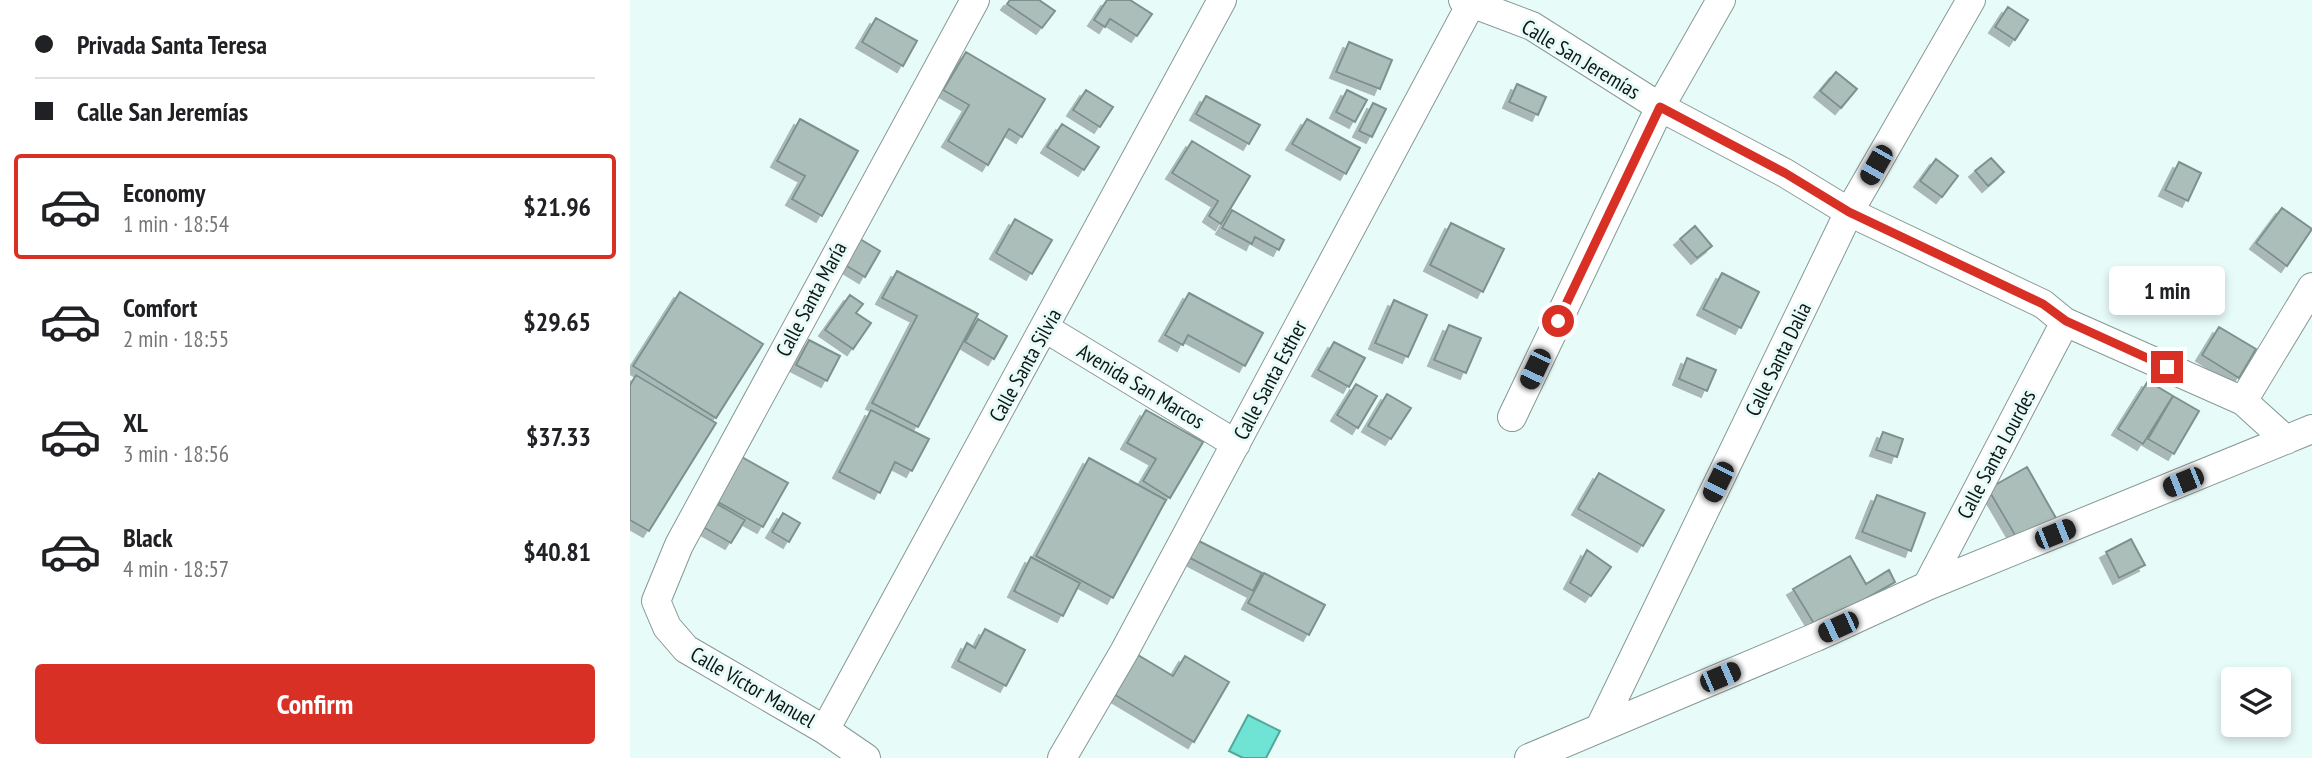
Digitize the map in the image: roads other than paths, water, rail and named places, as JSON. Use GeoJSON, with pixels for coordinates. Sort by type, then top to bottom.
{"type":"FeatureCollection","features":[{"type":"Feature","properties":{"kind":"street","name":"Calle Santa María"},"geometry":{"type":"LineString","coordinates":[[656,601],[679,545],[975,0]]}},
{"type":"Feature","properties":{"kind":"street","name":"Calle Santa Silvia"},"geometry":{"type":"LineString","coordinates":[[825,730],[1222,0]]}},
{"type":"Feature","properties":{"kind":"street"},"geometry":{"type":"LineString","coordinates":[[1512,417],[1660,107],[1721,0]]}},
{"type":"Feature","properties":{"kind":"street","name":"Calle Santa Dalia"},"geometry":{"type":"LineString","coordinates":[[1600,727],[1849,212],[1971,0]]}},
{"type":"Feature","properties":{"kind":"street","name":"Calle San Jeremías"},"geometry":{"type":"LineString","coordinates":[[1469,1],[1532,26],[1660,107],[1785,173],[1849,212],[2043,304],[2066,321],[2243,401],[2286,440]]}},
{"type":"Feature","properties":{"kind":"street","name":"Calle Santa Esther"},"geometry":{"type":"LineString","coordinates":[[1062,758],[1124,652],[1236,444],[1469,1]]}},
{"type":"Feature","properties":{"kind":"street"},"geometry":{"type":"LineString","coordinates":[[2243,401],[2312,287]]}},
{"type":"Feature","properties":{"kind":"street","name":"Calle Santa Lourdes"},"geometry":{"type":"LineString","coordinates":[[1927,586],[2066,321]]}},
{"type":"Feature","properties":{"kind":"street","name":"Avenida San Marcos"},"geometry":{"type":"LineString","coordinates":[[1045,328],[1236,444]]}},
{"type":"Feature","properties":{"kind":"street"},"geometry":{"type":"LineString","coordinates":[[1529,758],[1816,637],[1927,586],[2312,429]]}},
{"type":"Feature","properties":{"kind":"street","name":"Calle Víctor Manuel"},"geometry":{"type":"LineString","coordinates":[[656,601],[663,621],[686,649],[825,730],[866,758]]}}]}
